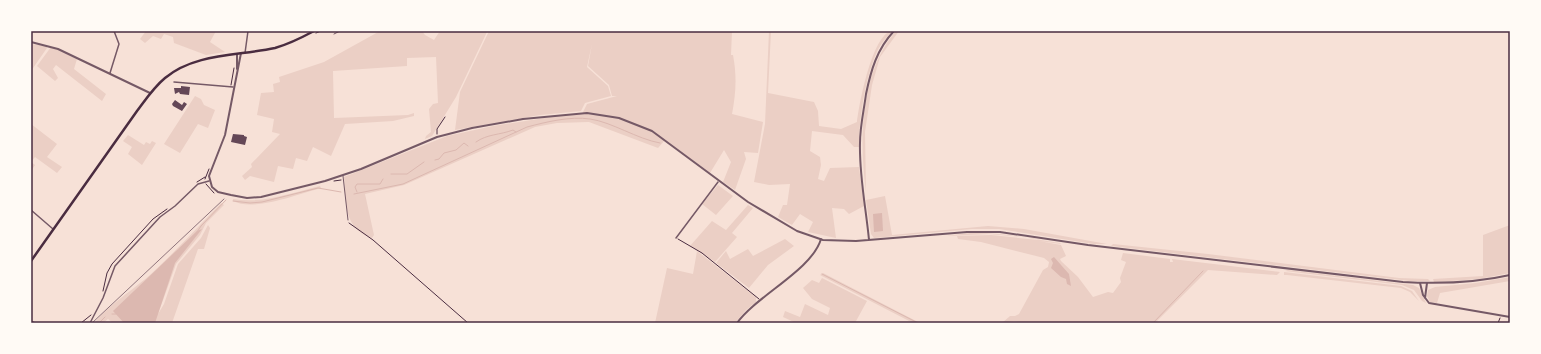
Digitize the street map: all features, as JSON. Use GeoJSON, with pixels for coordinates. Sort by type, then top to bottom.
{"type":"FeatureCollection","features":[{"type":"Feature","properties":{"kind":"main road"},"geometry":{"type":"LineString","coordinates":[[31,261],[150,93],[166,77],[184,66],[202,60],[280,46],[314,31]]}},
{"type":"Feature","properties":{"kind":"street"},"geometry":{"type":"LineString","coordinates":[[110,73],[119,41],[114,31]]}},
{"type":"Feature","properties":{"kind":"street"},"geometry":{"type":"LineString","coordinates":[[245,53],[248,31]]}},
{"type":"Feature","properties":{"kind":"street"},"geometry":{"type":"LineString","coordinates":[[870,240],[860,158],[861,124],[869,80],[876,58],[884,43],[894,31]]}},
{"type":"Feature","properties":{"kind":"street"},"geometry":{"type":"LineString","coordinates":[[31,42],[53,47],[150,93]]}},
{"type":"Feature","properties":{"kind":"street"},"geometry":{"type":"LineString","coordinates":[[237,54],[237,69]]}},
{"type":"Feature","properties":{"kind":"street"},"geometry":{"type":"LineString","coordinates":[[241,54],[232,87],[225,135],[209,174],[209,181],[215,190],[230,195],[247,198],[262,197],[343,176],[437,137],[503,122],[581,112],[625,119],[652,131],[676,148],[718,182],[793,228],[821,239],[842,241],[870,240],[967,232],[1000,232],[1088,245],[1372,279],[1420,283],[1474,282],[1510,275]]}},
{"type":"Feature","properties":{"kind":"street"},"geometry":{"type":"LineString","coordinates":[[174,82],[232,87]]}},
{"type":"Feature","properties":{"kind":"street"},"geometry":{"type":"LineString","coordinates":[[90,323],[103,298],[115,266],[158,219],[175,206],[198,184],[209,181]]}},
{"type":"Feature","properties":{"kind":"street"},"geometry":{"type":"LineString","coordinates":[[676,238],[718,182]]}},
{"type":"Feature","properties":{"kind":"street"},"geometry":{"type":"LineString","coordinates":[[31,210],[53,229]]}},
{"type":"Feature","properties":{"kind":"street"},"geometry":{"type":"LineString","coordinates":[[737,323],[746,312],[803,265],[821,239]]}},
{"type":"Feature","properties":{"kind":"street"},"geometry":{"type":"LineString","coordinates":[[1420,283],[1427,302],[1432,304],[1510,317]]}},
{"type":"Feature","properties":{"kind":"street"},"geometry":{"type":"LineString","coordinates":[[1425,298],[1427,283]]}},
{"type":"Feature","properties":{"kind":"lane"},"geometry":{"type":"LineString","coordinates":[[334,34],[340,31]]}},
{"type":"Feature","properties":{"kind":"lane"},"geometry":{"type":"LineString","coordinates":[[343,176],[344,196],[348,220]]}},
{"type":"Feature","properties":{"kind":"lane"},"geometry":{"type":"LineString","coordinates":[[31,321],[36,323]]}},
{"type":"Feature","properties":{"kind":"path"},"geometry":{"type":"LineString","coordinates":[[232,87],[234,65]]}},
{"type":"Feature","properties":{"kind":"path"},"geometry":{"type":"LineString","coordinates":[[437,137],[437,129],[445,117]]}},
{"type":"Feature","properties":{"kind":"path"},"geometry":{"type":"LineString","coordinates":[[210,166],[205,182],[210,190],[217,194]]}},
{"type":"Feature","properties":{"kind":"path"},"geometry":{"type":"LineString","coordinates":[[330,182],[343,179]]}},
{"type":"Feature","properties":{"kind":"path"},"geometry":{"type":"LineString","coordinates":[[348,220],[358,231],[373,240],[468,323]]}},
{"type":"Feature","properties":{"kind":"path"},"geometry":{"type":"LineString","coordinates":[[676,238],[702,253],[761,300]]}},
{"type":"Feature","properties":{"kind":"path"},"geometry":{"type":"LineString","coordinates":[[1498,323],[1501,316]]}},
{"type":"Feature","properties":{"kind":"shaded area"},"geometry":{"type":"Polygon","coordinates":[[[146,31],[216,31],[210,42],[225,52],[206,55],[174,43],[173,37],[164,34],[161,39],[153,36],[145,43],[140,39],[146,31]]]}},
{"type":"Feature","properties":{"kind":"shaded area"},"geometry":{"type":"Polygon","coordinates":[[[380,31],[422,31],[425,35],[434,40],[440,31],[487,32],[456,97],[432,136],[425,139],[431,132],[429,109],[433,104],[438,103],[436,57],[407,58],[407,66],[333,71],[334,118],[408,115],[414,113],[414,116],[393,121],[345,124],[331,156],[313,147],[307,161],[296,158],[293,169],[278,166],[274,182],[250,176],[245,180],[242,176],[252,167],[251,164],[280,134],[272,132],[274,119],[257,115],[261,93],[274,92],[273,84],[280,82],[279,77],[324,62],[380,31]]]}},
{"type":"Feature","properties":{"kind":"shaded area"},"geometry":{"type":"Polygon","coordinates":[[[489,31],[732,31],[731,55],[733,55],[736,84],[732,114],[763,122],[758,153],[744,152],[746,159],[735,190],[723,182],[731,162],[724,150],[710,173],[665,140],[658,148],[589,122],[557,123],[535,127],[404,185],[365,194],[374,235],[372,238],[363,234],[351,221],[348,213],[344,177],[447,136],[493,126],[563,115],[582,114],[587,104],[617,96],[612,96],[609,85],[588,66],[592,44],[587,67],[608,86],[611,96],[585,103],[581,111],[540,115],[455,130],[460,92],[489,31]]]}},
{"type":"Feature","properties":{"kind":"shaded area"},"geometry":{"type":"Polygon","coordinates":[[[769,31],[771,31],[768,93],[814,102],[818,111],[819,126],[841,129],[857,122],[860,101],[868,71],[878,44],[885,35],[892,31],[877,51],[872,64],[861,112],[859,147],[854,147],[843,135],[812,131],[810,151],[820,157],[821,165],[818,179],[824,181],[830,168],[859,167],[864,206],[849,214],[844,209],[832,208],[836,238],[808,232],[813,222],[800,214],[792,225],[778,217],[783,205],[787,205],[790,184],[769,185],[754,182],[765,124],[769,31]]]}},
{"type":"Feature","properties":{"kind":"shaded area"},"geometry":{"type":"Polygon","coordinates":[[[899,31],[880,57],[872,85],[865,132],[866,192],[863,129],[869,87],[875,67],[883,49],[895,32],[899,31]]]}},
{"type":"Feature","properties":{"kind":"shaded area"},"geometry":{"type":"Polygon","coordinates":[[[31,44],[47,46],[47,48],[31,71],[31,44]]]}},
{"type":"Feature","properties":{"kind":"shaded area"},"geometry":{"type":"Polygon","coordinates":[[[51,47],[77,59],[74,69],[106,94],[102,101],[56,65],[53,69],[58,78],[55,81],[37,66],[51,47]]]}},
{"type":"Feature","properties":{"kind":"shaded area"},"geometry":{"type":"Polygon","coordinates":[[[195,96],[201,99],[204,105],[215,110],[208,128],[198,124],[180,153],[164,144],[195,96]]]}},
{"type":"Feature","properties":{"kind":"shaded area"},"geometry":{"type":"Polygon","coordinates":[[[31,124],[57,144],[47,157],[62,167],[57,173],[35,157],[31,162],[31,124]]]}},
{"type":"Feature","properties":{"kind":"shaded area"},"geometry":{"type":"Polygon","coordinates":[[[128,135],[144,145],[146,142],[150,144],[152,141],[156,143],[142,165],[128,154],[132,147],[123,141],[128,135]]]}},
{"type":"Feature","properties":{"kind":"shaded area"},"geometry":{"type":"Polygon","coordinates":[[[31,162],[35,165],[31,171],[31,162]]]}},
{"type":"Feature","properties":{"kind":"shaded area"},"geometry":{"type":"Polygon","coordinates":[[[718,185],[733,196],[716,215],[702,204],[718,185]]]}},
{"type":"Feature","properties":{"kind":"shaded area"},"geometry":{"type":"Polygon","coordinates":[[[320,186],[321,188],[276,201],[242,204],[233,201],[233,199],[266,199],[288,195],[320,186]]]}},
{"type":"Feature","properties":{"kind":"shaded area"},"geometry":{"type":"Polygon","coordinates":[[[885,196],[892,235],[988,226],[1024,229],[1107,244],[1094,244],[999,229],[972,229],[874,238],[871,234],[866,200],[885,196]]]}},
{"type":"Feature","properties":{"kind":"shaded area"},"geometry":{"type":"Polygon","coordinates":[[[221,203],[224,205],[206,223],[200,235],[176,264],[158,314],[164,304],[178,264],[201,238],[208,225],[210,228],[204,249],[198,249],[172,323],[113,323],[108,319],[103,323],[95,323],[105,312],[159,266],[221,203]]]}},
{"type":"Feature","properties":{"kind":"shaded area"},"geometry":{"type":"Polygon","coordinates":[[[748,205],[753,208],[732,233],[737,237],[715,262],[690,246],[712,221],[726,230],[748,205]]]}},
{"type":"Feature","properties":{"kind":"shaded area"},"geometry":{"type":"Polygon","coordinates":[[[882,213],[883,231],[874,232],[873,214],[882,213]]]}},
{"type":"Feature","properties":{"kind":"shaded area"},"geometry":{"type":"Polygon","coordinates":[[[1510,225],[1510,273],[1479,279],[1434,282],[1433,279],[1483,276],[1483,235],[1510,225]]]}},
{"type":"Feature","properties":{"kind":"shaded area"},"geometry":{"type":"Polygon","coordinates":[[[202,229],[175,263],[155,323],[124,323],[113,311],[197,231],[202,229]]]}},
{"type":"Feature","properties":{"kind":"shaded area"},"geometry":{"type":"Polygon","coordinates":[[[970,233],[993,233],[1025,237],[989,234],[946,236],[970,233]]]}},
{"type":"Feature","properties":{"kind":"shaded area"},"geometry":{"type":"Polygon","coordinates":[[[991,235],[1038,240],[1036,239],[1061,244],[1039,241],[1061,245],[1066,256],[1060,259],[1061,261],[1078,277],[1093,297],[1108,292],[1113,293],[1121,282],[1120,278],[1126,262],[1121,260],[1123,253],[1170,259],[1170,262],[1173,262],[1172,259],[1280,272],[1277,275],[1208,270],[1155,323],[1027,323],[1014,321],[1002,323],[1010,316],[1019,314],[1043,270],[1048,267],[1049,262],[1044,258],[981,242],[958,239],[957,236],[991,235]]]}},
{"type":"Feature","properties":{"kind":"shaded area"},"geometry":{"type":"Polygon","coordinates":[[[785,239],[794,246],[768,265],[749,288],[716,263],[726,251],[730,259],[748,249],[753,256],[785,239]]]}},
{"type":"Feature","properties":{"kind":"shaded area"},"geometry":{"type":"Polygon","coordinates":[[[1113,244],[1208,254],[1399,278],[1428,279],[1430,281],[1410,281],[1111,246],[1113,244]]]}},
{"type":"Feature","properties":{"kind":"shaded area"},"geometry":{"type":"Polygon","coordinates":[[[697,251],[756,297],[756,302],[746,310],[735,323],[655,323],[667,268],[693,274],[697,251]]]}},
{"type":"Feature","properties":{"kind":"shaded area"},"geometry":{"type":"Polygon","coordinates":[[[1054,257],[1069,274],[1071,286],[1067,284],[1066,279],[1061,277],[1051,268],[1053,263],[1051,259],[1054,257]]]}},
{"type":"Feature","properties":{"kind":"shaded area"},"geometry":{"type":"Polygon","coordinates":[[[1288,270],[1413,285],[1419,288],[1426,303],[1422,301],[1414,290],[1402,285],[1285,271],[1288,270]]]}},
{"type":"Feature","properties":{"kind":"shaded area"},"geometry":{"type":"Polygon","coordinates":[[[1284,272],[1401,286],[1412,291],[1419,301],[1410,292],[1401,288],[1284,275],[1284,272]]]}},
{"type":"Feature","properties":{"kind":"shaded area"},"geometry":{"type":"Polygon","coordinates":[[[823,273],[920,323],[913,323],[820,275],[823,273]]]}},
{"type":"Feature","properties":{"kind":"shaded area"},"geometry":{"type":"Polygon","coordinates":[[[1510,277],[1510,281],[1440,293],[1437,303],[1430,302],[1427,296],[1428,290],[1435,287],[1476,283],[1510,277]]]}},
{"type":"Feature","properties":{"kind":"shaded area"},"geometry":{"type":"Polygon","coordinates":[[[822,278],[867,301],[855,323],[796,323],[783,317],[785,311],[800,317],[805,304],[828,315],[830,308],[812,299],[803,288],[812,280],[819,283],[822,278]]]}},
{"type":"Feature","properties":{"kind":"building"},"geometry":{"type":"Polygon","coordinates":[[[181,86],[190,87],[189,95],[180,94],[179,92],[175,94],[174,88],[181,88],[181,86]]]}},
{"type":"Feature","properties":{"kind":"building"},"geometry":{"type":"Polygon","coordinates":[[[175,100],[182,105],[184,102],[187,104],[182,111],[173,106],[172,104],[175,100]]]}},
{"type":"Feature","properties":{"kind":"building"},"geometry":{"type":"Polygon","coordinates":[[[233,134],[244,135],[247,137],[245,145],[231,142],[233,134]]]}},
{"type":"Feature","properties":{"kind":"waterway"},"geometry":{"type":"LineString","coordinates":[[354,194],[403,184],[527,127],[558,120],[574,118],[590,119],[660,143]]}},
{"type":"Feature","properties":{"kind":"waterway"},"geometry":{"type":"LineString","coordinates":[[476,142],[485,137],[513,130],[516,132]]}},
{"type":"Feature","properties":{"kind":"waterway"},"geometry":{"type":"LineString","coordinates":[[435,160],[439,159],[444,153],[456,150],[464,143],[468,146]]}},
{"type":"Feature","properties":{"kind":"waterway"},"geometry":{"type":"LineString","coordinates":[[391,174],[407,174],[424,162]]}},
{"type":"Feature","properties":{"kind":"waterway"},"geometry":{"type":"LineString","coordinates":[[357,192],[355,187],[357,184],[380,184],[383,179]]}},
{"type":"Feature","properties":{"kind":"waterway"},"geometry":{"type":"LineString","coordinates":[[233,201],[250,203],[262,202],[318,188],[341,192]]}},
{"type":"Feature","properties":{"kind":"waterway"},"geometry":{"type":"LineString","coordinates":[[197,232],[226,200]]}},
{"type":"Feature","properties":{"kind":"waterway"},"geometry":{"type":"LineString","coordinates":[[1153,323],[1203,271]]}},
{"type":"Feature","properties":{"kind":"waterway"},"geometry":{"type":"LineString","coordinates":[[822,274],[918,323]]}},
{"type":"Feature","properties":{"kind":"waterway"},"geometry":{"type":"LineString","coordinates":[[99,323],[105,317]]}},
{"type":"Feature","properties":{"kind":"railway"},"geometry":{"type":"LineString","coordinates":[[92,323],[224,199]]}}]}
